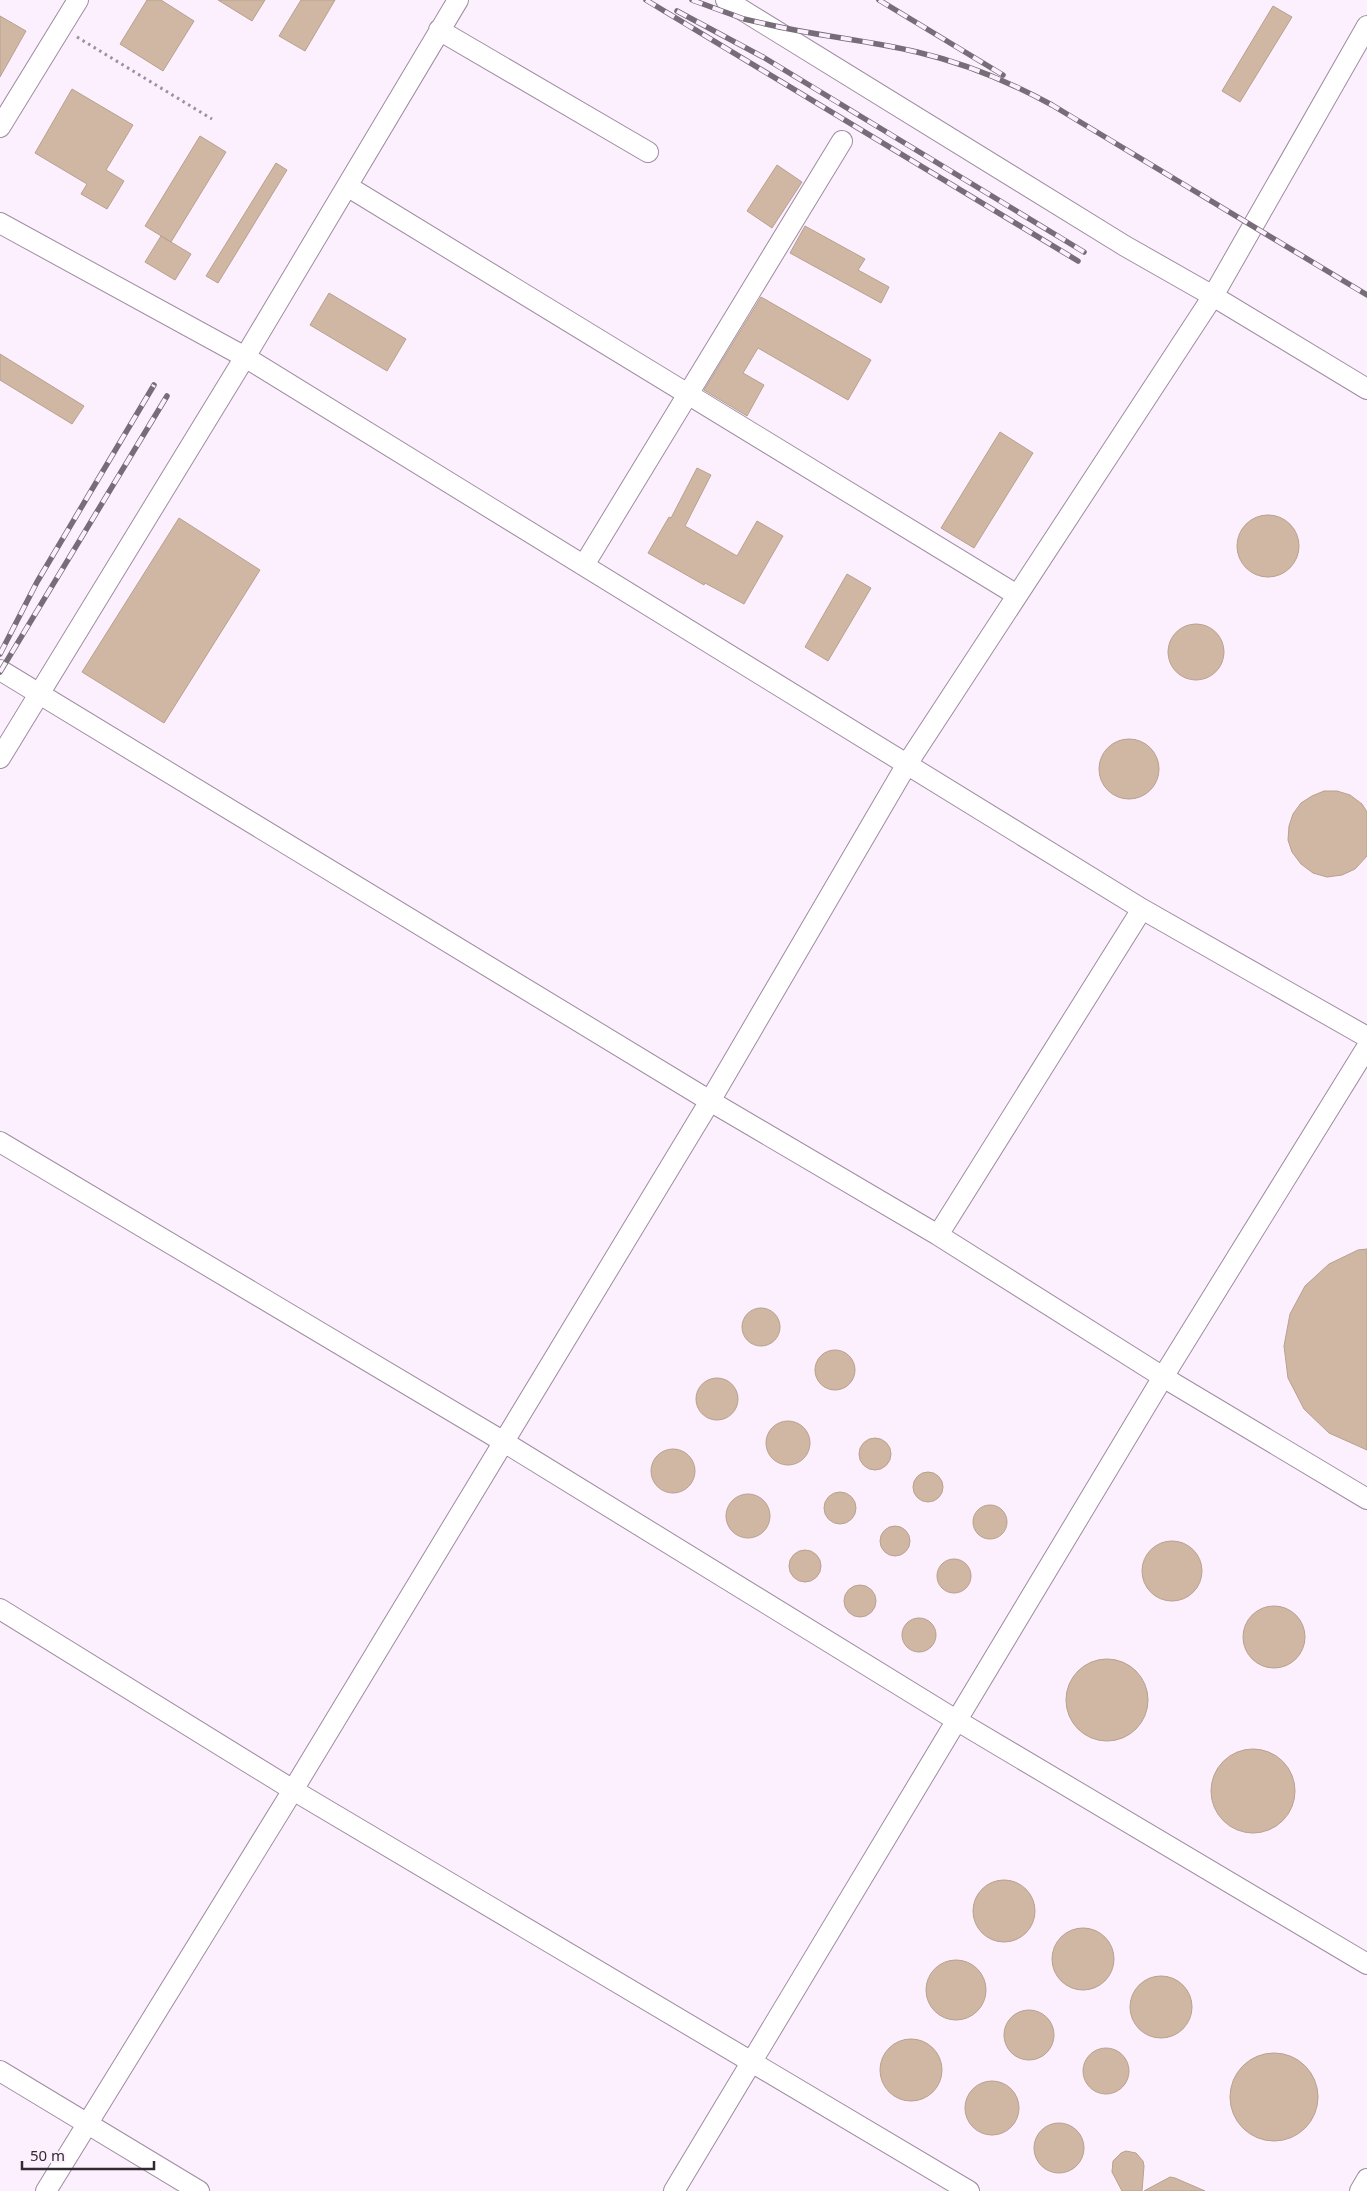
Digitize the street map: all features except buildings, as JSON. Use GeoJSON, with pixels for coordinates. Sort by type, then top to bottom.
{"type":"FeatureCollection","features":[{"type":"Feature","properties":{"kind":"lane"},"geometry":{"type":"LineString","coordinates":[[0,127],[78,0]]}},
{"type":"Feature","properties":{"kind":"lane"},"geometry":{"type":"LineString","coordinates":[[0,758],[246,357],[458,0]]}},
{"type":"Feature","properties":{"kind":"lane"},"geometry":{"type":"LineString","coordinates":[[726,0],[1070,213],[1367,389]]}},
{"type":"Feature","properties":{"kind":"lane"},"geometry":{"type":"LineString","coordinates":[[46,2191],[293,1790],[710,1101],[906,764],[1213,296],[1367,26]]}},
{"type":"Feature","properties":{"kind":"lane"},"geometry":{"type":"LineString","coordinates":[[440,30],[648,152]]}},
{"type":"Feature","properties":{"kind":"lane"},"geometry":{"type":"LineString","coordinates":[[584,565],[842,141]]}},
{"type":"Feature","properties":{"kind":"lane"},"geometry":{"type":"LineString","coordinates":[[347,186],[1017,595]]}},
{"type":"Feature","properties":{"kind":"lane"},"geometry":{"type":"LineString","coordinates":[[0,223],[246,357],[1142,909],[1367,1037]]}},
{"type":"Feature","properties":{"kind":"lane"},"geometry":{"type":"LineString","coordinates":[[0,670],[710,1101],[938,1235],[1163,1377],[1367,1499]]}},
{"type":"Feature","properties":{"kind":"lane"},"geometry":{"type":"LineString","coordinates":[[938,1235],[1142,909]]}},
{"type":"Feature","properties":{"kind":"lane"},"geometry":{"type":"LineString","coordinates":[[674,2191],[1163,1377],[1367,1047]]}},
{"type":"Feature","properties":{"kind":"lane"},"geometry":{"type":"LineString","coordinates":[[0,1142],[504,1442],[956,1720],[1367,1964]]}},
{"type":"Feature","properties":{"kind":"lane"},"geometry":{"type":"LineString","coordinates":[[0,1609],[293,1790],[969,2191]]}},
{"type":"Feature","properties":{"kind":"lane"},"geometry":{"type":"LineString","coordinates":[[0,2071],[200,2191]]}},
{"type":"Feature","properties":{"kind":"lane"},"geometry":{"type":"LineString","coordinates":[[1360,2191],[1367,2179]]}},
{"type":"Feature","properties":{"kind":"path"},"geometry":{"type":"LineString","coordinates":[[62,28],[212,119]]}},
{"type":"Feature","properties":{"kind":"railway"},"geometry":{"type":"LineString","coordinates":[[646,0],[1078,261]]}},
{"type":"Feature","properties":{"kind":"railway"},"geometry":{"type":"LineString","coordinates":[[692,0],[744,19],[935,56],[1003,81],[1052,105],[1367,295]]}},
{"type":"Feature","properties":{"kind":"railway"},"geometry":{"type":"LineString","coordinates":[[879,0],[1003,75]]}},
{"type":"Feature","properties":{"kind":"railway"},"geometry":{"type":"LineString","coordinates":[[677,11],[763,57],[1084,252]]}},
{"type":"Feature","properties":{"kind":"railway"},"geometry":{"type":"LineString","coordinates":[[0,654],[37,582],[154,385]]}},
{"type":"Feature","properties":{"kind":"railway"},"geometry":{"type":"LineString","coordinates":[[0,672],[167,396]]}}]}
